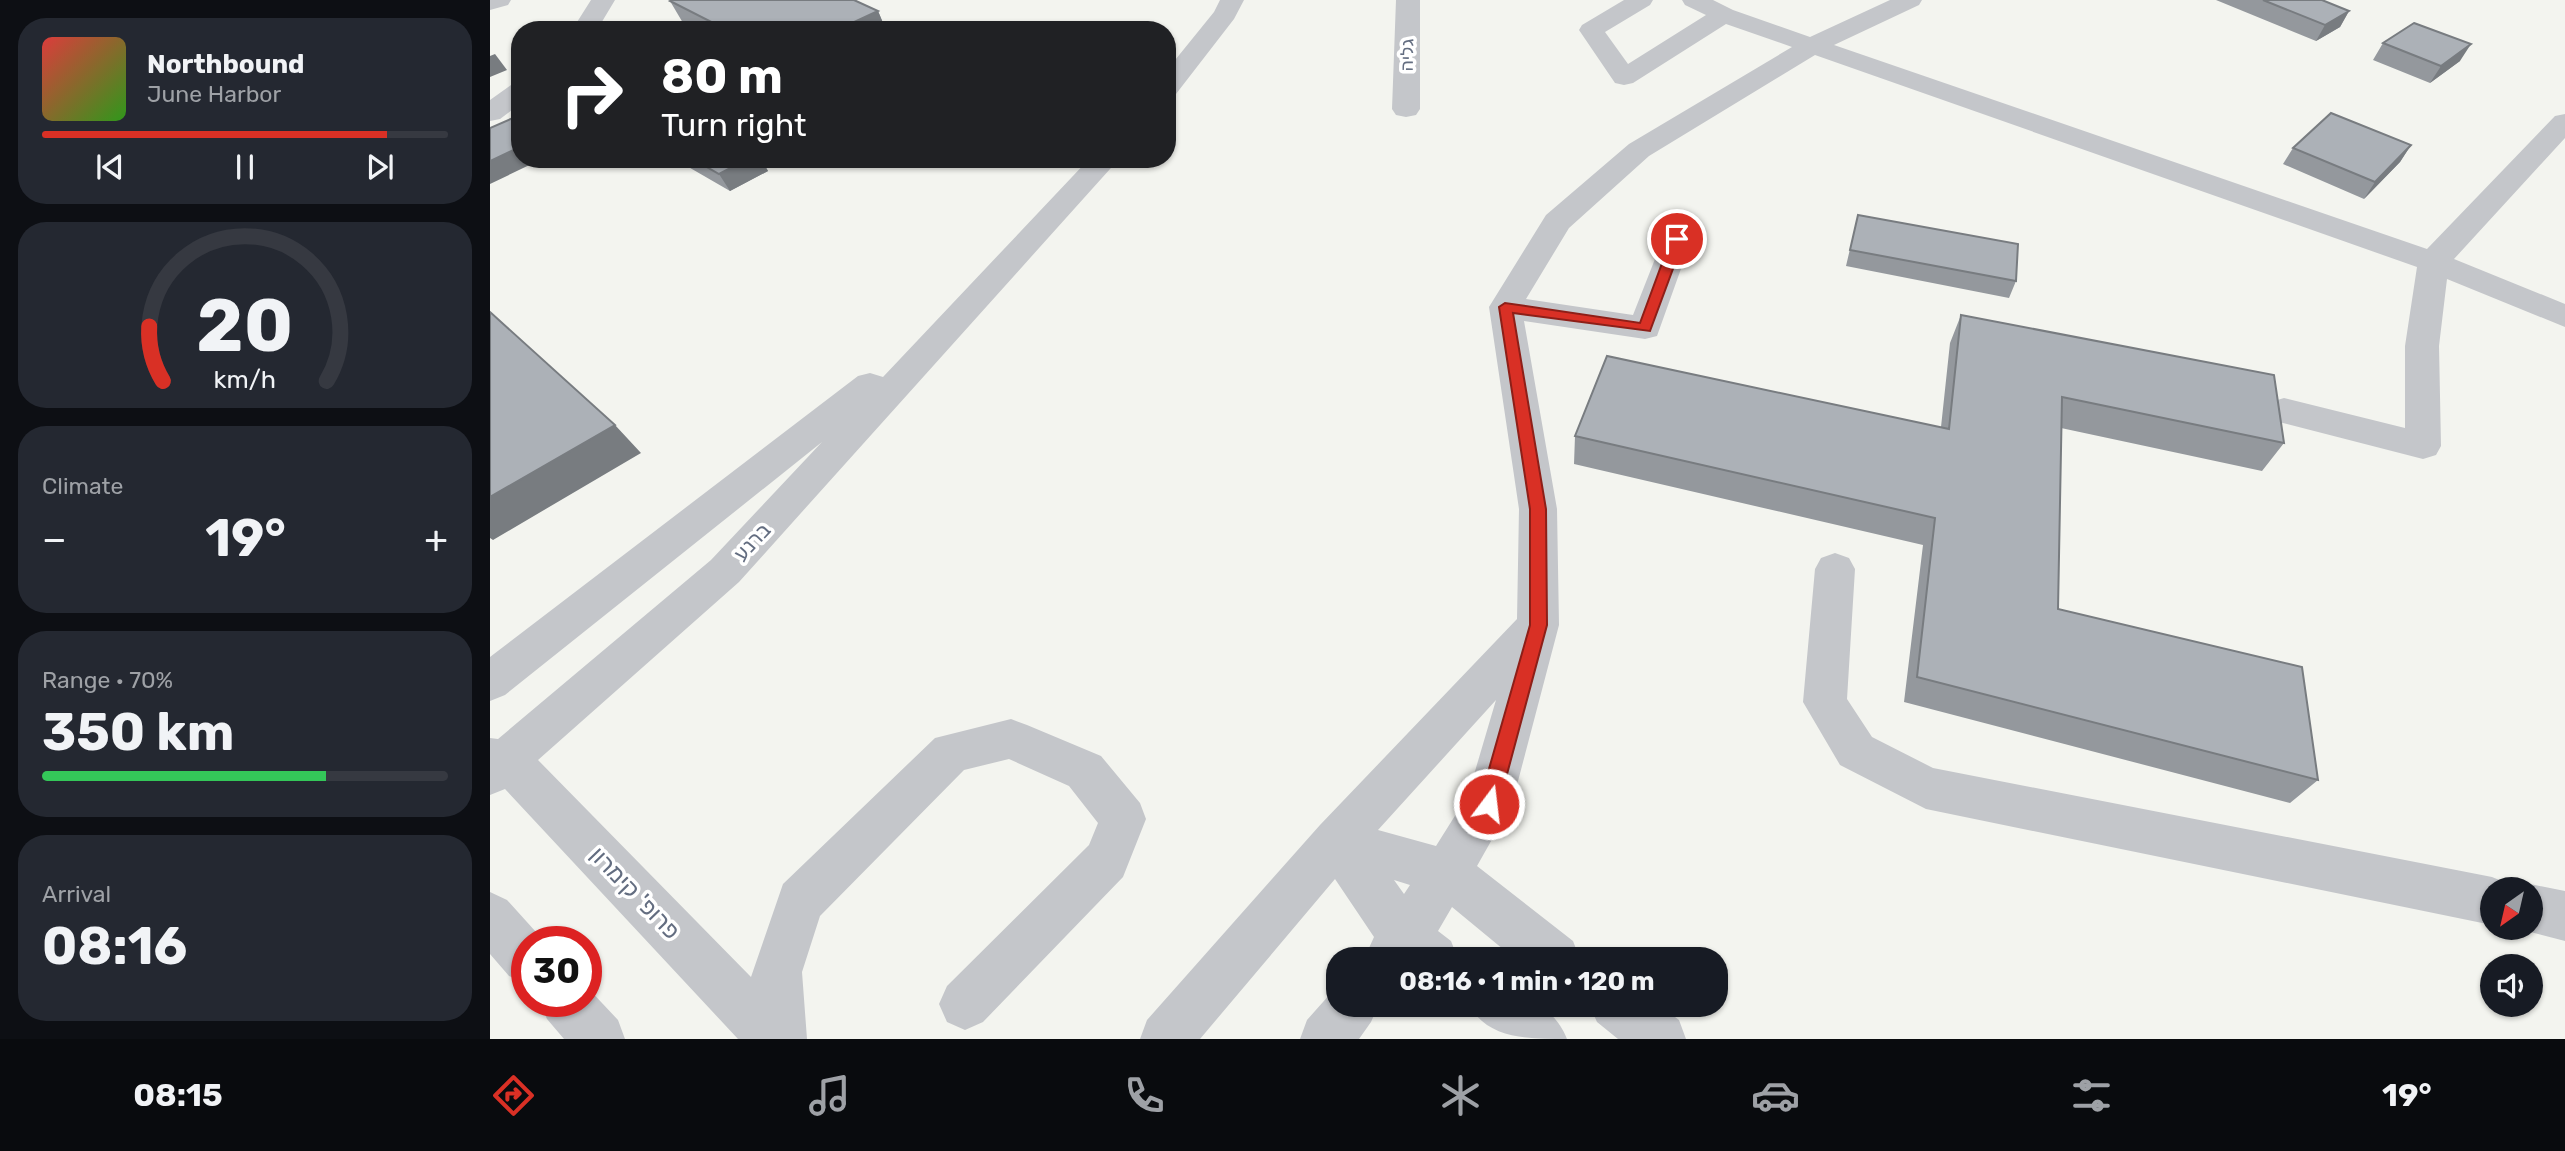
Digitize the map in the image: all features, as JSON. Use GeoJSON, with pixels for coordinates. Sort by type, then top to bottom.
{"type":"FeatureCollection","features":[{"type":"Feature","properties":{"kind":"street"},"geometry":{"type":"LineString","coordinates":[[490,3],[499,0]]}},
{"type":"Feature","properties":{"kind":"street"},"geometry":{"type":"LineString","coordinates":[[590,21],[603,0]]}},
{"type":"Feature","properties":{"kind":"street"},"geometry":{"type":"LineString","coordinates":[[1176,77],[1225,14],[1232,0]]}},
{"type":"Feature","properties":{"kind":"street","name":"גליה"},"geometry":{"type":"LineString","coordinates":[[1406,109],[1409,0]]}},
{"type":"Feature","properties":{"kind":"street"},"geometry":{"type":"LineString","coordinates":[[1641,0],[1591,30],[1624,77],[1724,15]]}},
{"type":"Feature","properties":{"kind":"street"},"geometry":{"type":"LineString","coordinates":[[1695,0],[1724,15],[1815,44],[2433,262],[2565,316]]}},
{"type":"Feature","properties":{"kind":"street"},"geometry":{"type":"LineString","coordinates":[[1411,947],[1446,872],[1489,804],[1538,625],[1538,509],[1505,307],[1557,222],[1639,150],[1815,44],[1910,0]]}},
{"type":"Feature","properties":{"kind":"street"},"geometry":{"type":"LineString","coordinates":[[490,113],[511,98]]}},
{"type":"Feature","properties":{"kind":"street"},"geometry":{"type":"LineString","coordinates":[[2284,411],[2423,446],[2423,346],[2433,262],[2565,122]]}},
{"type":"Feature","properties":{"kind":"street","name":"ברנע"},"geometry":{"type":"LineString","coordinates":[[496,765],[724,571],[1097,168]]}},
{"type":"Feature","properties":{"kind":"street"},"geometry":{"type":"LineString","coordinates":[[1505,307],[1645,328],[1677,239]]}},
{"type":"Feature","properties":{"kind":"street","name":"ברנע"},"geometry":{"type":"LineString","coordinates":[[490,682],[826,421],[990,285]]}},
{"type":"Feature","properties":{"kind":"street"},"geometry":{"type":"LineString","coordinates":[[1835,569],[1825,702],[1856,751],[1915,782],[1940,790],[2480,899]]}},
{"type":"Feature","properties":{"kind":"street"},"geometry":{"type":"LineString","coordinates":[[1166,1039],[1337,841],[1538,625]]}},
{"type":"Feature","properties":{"kind":"street"},"geometry":{"type":"LineString","coordinates":[[781,1039],[776,972],[800,901],[951,751],[1011,739],[1085,771],[1123,819],[1106,861],[965,1004]]}},
{"type":"Feature","properties":{"kind":"street","name":"פרופ' קימרון"},"geometry":{"type":"LineString","coordinates":[[496,765],[774,1039]]}},
{"type":"Feature","properties":{"kind":"street"},"geometry":{"type":"LineString","coordinates":[[1337,841],[1446,872],[1540,947]]}},
{"type":"Feature","properties":{"kind":"street"},"geometry":{"type":"LineString","coordinates":[[1337,841],[1406,947]]}},
{"type":"Feature","properties":{"kind":"street"},"geometry":{"type":"LineString","coordinates":[[2543,912],[2565,916]]}},
{"type":"Feature","properties":{"kind":"street"},"geometry":{"type":"LineString","coordinates":[[490,917],[511,940]]}},
{"type":"Feature","properties":{"kind":"street"},"geometry":{"type":"LineString","coordinates":[[579,1017],[599,1039]]}},
{"type":"Feature","properties":{"kind":"street"},"geometry":{"type":"LineString","coordinates":[[1326,1039],[1343,1017]]}},
{"type":"Feature","properties":{"kind":"street"},"geometry":{"type":"LineString","coordinates":[[1511,1017],[1541,1039]]}},
{"type":"Feature","properties":{"kind":"street"},"geometry":{"type":"LineString","coordinates":[[1632,1017],[1660,1039]]}},
{"type":"Feature","properties":{"kind":"building"},"geometry":{"type":"Polygon","coordinates":[[[854,0],[878,11],[856,21],[709,21],[670,1],[854,0]]]}},
{"type":"Feature","properties":{"kind":"building"},"geometry":{"type":"Polygon","coordinates":[[[2263,0],[2322,0],[2349,11],[2325,25],[2263,0]]]}},
{"type":"Feature","properties":{"kind":"building"},"geometry":{"type":"Polygon","coordinates":[[[2414,23],[2471,44],[2441,66],[2383,43],[2414,23]]]}},
{"type":"Feature","properties":{"kind":"building"},"geometry":{"type":"Polygon","coordinates":[[[2331,113],[2411,145],[2375,182],[2293,148],[2331,113]]]}},
{"type":"Feature","properties":{"kind":"building"},"geometry":{"type":"Polygon","coordinates":[[[511,119],[511,151],[490,161],[490,128],[511,119]]]}},
{"type":"Feature","properties":{"kind":"building"},"geometry":{"type":"Polygon","coordinates":[[[709,168],[731,168],[719,174],[709,168]]]}},
{"type":"Feature","properties":{"kind":"building"},"geometry":{"type":"Polygon","coordinates":[[[1858,215],[2018,244],[2016,281],[1850,250],[1858,215]]]}},
{"type":"Feature","properties":{"kind":"building"},"geometry":{"type":"Polygon","coordinates":[[[490,312],[615,425],[490,497],[490,312]]]}},
{"type":"Feature","properties":{"kind":"building"},"geometry":{"type":"Polygon","coordinates":[[[1961,315],[2274,375],[2284,443],[2062,397],[2058,609],[2302,667],[2318,780],[1917,677],[1935,518],[1575,436],[1607,356],[1949,429],[1961,315]]]}},
{"type":"Feature","properties":{"kind":"route"},"geometry":{"type":"LineString","coordinates":[[1489,804],[1538,625],[1538,509],[1505,307],[1645,328],[1677,239]]}}]}
